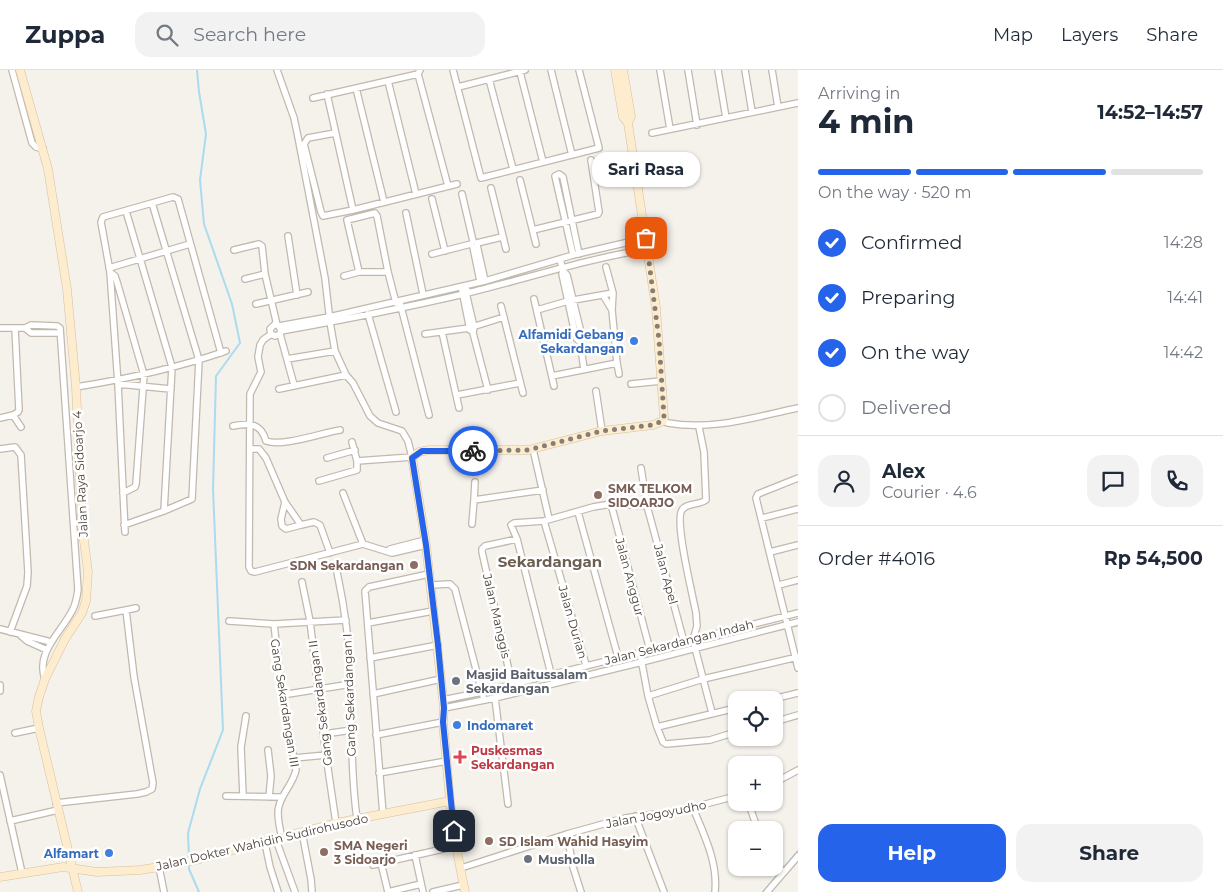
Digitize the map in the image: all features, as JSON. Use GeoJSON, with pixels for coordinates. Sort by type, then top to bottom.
{"type":"FeatureCollection","features":[{"type":"Feature","properties":{"kind":"street"},"geometry":{"type":"LineString","coordinates":[[12,70],[32,143],[36,147],[43,149]]}},
{"type":"Feature","properties":{"kind":"street","name":"Jalan Raya Sidoarjo 4"},"geometry":{"type":"LineString","coordinates":[[20,70],[51,183],[66,280],[76,387],[81,516],[88,586],[82,613],[65,639],[44,679],[36,712],[38,728],[78,892]]}},
{"type":"Feature","properties":{"kind":"street"},"geometry":{"type":"LineString","coordinates":[[276,70],[294,118],[325,278],[336,351],[346,375],[353,383],[370,416],[378,423],[402,431],[406,436],[412,458],[431,585],[444,700],[443,722],[450,802],[464,888],[433,892]]}},
{"type":"Feature","properties":{"kind":"street"},"geometry":{"type":"LineString","coordinates":[[453,70],[480,178],[599,148],[579,70]]}},
{"type":"Feature","properties":{"kind":"street"},"geometry":{"type":"LineString","coordinates":[[551,70],[572,155]]}},
{"type":"Feature","properties":{"kind":"street"},"geometry":{"type":"LineString","coordinates":[[616,70],[623,117],[628,123],[648,249],[658,332],[665,422],[699,427],[798,408]]}},
{"type":"Feature","properties":{"kind":"street"},"geometry":{"type":"LineString","coordinates":[[623,70],[631,116],[628,123]]}},
{"type":"Feature","properties":{"kind":"street"},"geometry":{"type":"LineString","coordinates":[[660,70],[670,128]]}},
{"type":"Feature","properties":{"kind":"street"},"geometry":{"type":"LineString","coordinates":[[688,70],[697,125]]}},
{"type":"Feature","properties":{"kind":"street"},"geometry":{"type":"LineString","coordinates":[[718,70],[726,118]]}},
{"type":"Feature","properties":{"kind":"street"},"geometry":{"type":"LineString","coordinates":[[746,70],[752,112]]}},
{"type":"Feature","properties":{"kind":"street"},"geometry":{"type":"LineString","coordinates":[[772,70],[778,106]]}},
{"type":"Feature","properties":{"kind":"street"},"geometry":{"type":"LineString","coordinates":[[458,87],[523,71],[543,162]]}},
{"type":"Feature","properties":{"kind":"street"},"geometry":{"type":"LineString","coordinates":[[313,98],[419,72],[448,186]]}},
{"type":"Feature","properties":{"kind":"street"},"geometry":{"type":"LineString","coordinates":[[489,79],[513,169]]}},
{"type":"Feature","properties":{"kind":"street"},"geometry":{"type":"LineString","coordinates":[[388,81],[416,194]]}},
{"type":"Feature","properties":{"kind":"street"},"geometry":{"type":"LineString","coordinates":[[356,88],[384,202]]}},
{"type":"Feature","properties":{"kind":"street"},"geometry":{"type":"LineString","coordinates":[[327,94],[353,210]]}},
{"type":"Feature","properties":{"kind":"street"},"geometry":{"type":"LineString","coordinates":[[652,133],[798,103]]}},
{"type":"Feature","properties":{"kind":"street"},"geometry":{"type":"LineString","coordinates":[[335,133],[306,140],[304,144],[323,216],[457,184]]}},
{"type":"Feature","properties":{"kind":"street"},"geometry":{"type":"LineString","coordinates":[[533,230],[600,212],[592,160]]}},
{"type":"Feature","properties":{"kind":"street"},"geometry":{"type":"LineString","coordinates":[[568,220],[555,176],[559,174],[563,177],[573,255],[571,265]]}},
{"type":"Feature","properties":{"kind":"street"},"geometry":{"type":"LineString","coordinates":[[520,180],[536,244]]}},
{"type":"Feature","properties":{"kind":"street"},"geometry":{"type":"LineString","coordinates":[[491,188],[506,249]]}},
{"type":"Feature","properties":{"kind":"street"},"geometry":{"type":"LineString","coordinates":[[462,194],[483,281]]}},
{"type":"Feature","properties":{"kind":"street"},"geometry":{"type":"LineString","coordinates":[[76,387],[118,382],[224,352],[178,199],[173,198],[152,203],[104,217],[101,222],[109,270],[118,382],[124,532]]}},
{"type":"Feature","properties":{"kind":"street"},"geometry":{"type":"LineString","coordinates":[[432,200],[445,251]]}},
{"type":"Feature","properties":{"kind":"street"},"geometry":{"type":"LineString","coordinates":[[124,525],[192,499],[198,360],[152,203]]}},
{"type":"Feature","properties":{"kind":"street"},"geometry":{"type":"LineString","coordinates":[[126,211],[172,367],[164,511]]}},
{"type":"Feature","properties":{"kind":"street"},"geometry":{"type":"LineString","coordinates":[[406,213],[423,294]]}},
{"type":"Feature","properties":{"kind":"street"},"geometry":{"type":"LineString","coordinates":[[359,272],[347,220],[375,214],[377,216],[388,272],[429,415]]}},
{"type":"Feature","properties":{"kind":"street"},"geometry":{"type":"LineString","coordinates":[[288,236],[297,295]]}},
{"type":"Feature","properties":{"kind":"street"},"geometry":{"type":"LineString","coordinates":[[432,254],[502,237]]}},
{"type":"Feature","properties":{"kind":"street"},"geometry":{"type":"LineString","coordinates":[[330,320],[397,300],[483,281],[573,255],[646,238]]}},
{"type":"Feature","properties":{"kind":"street"},"geometry":{"type":"LineString","coordinates":[[109,270],[190,244]]}},
{"type":"Feature","properties":{"kind":"street"},"geometry":{"type":"LineString","coordinates":[[620,244],[622,253]]}},
{"type":"Feature","properties":{"kind":"street"},"geometry":{"type":"LineString","coordinates":[[234,250],[261,245],[272,300],[294,385]]}},
{"type":"Feature","properties":{"kind":"street"},"geometry":{"type":"LineString","coordinates":[[271,334],[270,327],[280,329],[368,314],[464,294],[563,269],[571,265],[648,249]]}},
{"type":"Feature","properties":{"kind":"street"},"geometry":{"type":"LineString","coordinates":[[560,259],[567,275],[576,338],[580,342],[584,369]]}},
{"type":"Feature","properties":{"kind":"street"},"geometry":{"type":"LineString","coordinates":[[606,267],[613,293],[612,310],[619,374]]}},
{"type":"Feature","properties":{"kind":"street"},"geometry":{"type":"LineString","coordinates":[[109,270],[115,276],[144,375],[136,484],[135,487],[123,492]]}},
{"type":"Feature","properties":{"kind":"street"},"geometry":{"type":"LineString","coordinates":[[344,276],[359,272],[388,272]]}},
{"type":"Feature","properties":{"kind":"street"},"geometry":{"type":"LineString","coordinates":[[245,279],[266,274]]}},
{"type":"Feature","properties":{"kind":"street"},"geometry":{"type":"LineString","coordinates":[[465,285],[464,294],[488,390]]}},
{"type":"Feature","properties":{"kind":"street"},"geometry":{"type":"LineString","coordinates":[[256,304],[308,292]]}},
{"type":"Feature","properties":{"kind":"street"},"geometry":{"type":"LineString","coordinates":[[537,310],[613,293]]}},
{"type":"Feature","properties":{"kind":"street"},"geometry":{"type":"LineString","coordinates":[[603,295],[612,310]]}},
{"type":"Feature","properties":{"kind":"street"},"geometry":{"type":"LineString","coordinates":[[534,299],[554,386]]}},
{"type":"Feature","properties":{"kind":"street"},"geometry":{"type":"LineString","coordinates":[[501,306],[523,393]]}},
{"type":"Feature","properties":{"kind":"street"},"geometry":{"type":"LineString","coordinates":[[368,314],[396,412]]}},
{"type":"Feature","properties":{"kind":"street"},"geometry":{"type":"LineString","coordinates":[[425,334],[472,330],[504,317]]}},
{"type":"Feature","properties":{"kind":"street"},"geometry":{"type":"LineString","coordinates":[[0,328],[26,328],[31,326],[57,326],[60,328],[78,590],[73,609],[46,650],[42,665],[44,679]]}},
{"type":"Feature","properties":{"kind":"street"},"geometry":{"type":"LineString","coordinates":[[0,418],[13,416],[19,410],[15,328]]}},
{"type":"Feature","properties":{"kind":"street"},"geometry":{"type":"LineString","coordinates":[[271,334],[276,336],[280,329]]}},
{"type":"Feature","properties":{"kind":"street"},"geometry":{"type":"LineString","coordinates":[[442,332],[459,408]]}},
{"type":"Feature","properties":{"kind":"street"},"geometry":{"type":"LineString","coordinates":[[271,334],[263,340],[258,352],[261,372],[250,394],[249,567],[251,571],[255,572],[363,544],[392,553],[425,542]]}},
{"type":"Feature","properties":{"kind":"street"},"geometry":{"type":"LineString","coordinates":[[287,359],[336,351]]}},
{"type":"Feature","properties":{"kind":"street"},"geometry":{"type":"LineString","coordinates":[[62,355],[72,355]]}},
{"type":"Feature","properties":{"kind":"street"},"geometry":{"type":"LineString","coordinates":[[552,376],[617,363]]}},
{"type":"Feature","properties":{"kind":"street"},"geometry":{"type":"LineString","coordinates":[[279,389],[346,375]]}},
{"type":"Feature","properties":{"kind":"street"},"geometry":{"type":"LineString","coordinates":[[631,384],[661,381]]}},
{"type":"Feature","properties":{"kind":"street"},"geometry":{"type":"LineString","coordinates":[[118,382],[172,389]]}},
{"type":"Feature","properties":{"kind":"street"},"geometry":{"type":"LineString","coordinates":[[457,395],[520,383]]}},
{"type":"Feature","properties":{"kind":"street"},"geometry":{"type":"LineString","coordinates":[[596,391],[602,431]]}},
{"type":"Feature","properties":{"kind":"street"},"geometry":{"type":"LineString","coordinates":[[13,416],[21,427]]}},
{"type":"Feature","properties":{"kind":"street"},"geometry":{"type":"LineString","coordinates":[[357,461],[412,458],[419,452],[429,450],[509,451],[532,449],[602,431],[657,424],[664,417]]}},
{"type":"Feature","properties":{"kind":"street"},"geometry":{"type":"LineString","coordinates":[[233,426],[250,425],[259,428],[269,443],[287,442],[340,430]]}},
{"type":"Feature","properties":{"kind":"street"},"geometry":{"type":"LineString","coordinates":[[699,427],[704,452],[706,500],[685,507],[680,515],[680,535],[696,613],[697,626],[693,640],[712,713]]}},
{"type":"Feature","properties":{"kind":"street"},"geometry":{"type":"LineString","coordinates":[[319,480],[357,470],[357,461],[352,442]]}},
{"type":"Feature","properties":{"kind":"street"},"geometry":{"type":"LineString","coordinates":[[0,450],[15,447],[21,455],[28,572],[27,586],[10,632]]}},
{"type":"Feature","properties":{"kind":"street","name":"Jalan Durian"},"geometry":{"type":"LineString","coordinates":[[532,449],[543,490],[546,520],[586,665]]}},
{"type":"Feature","properties":{"kind":"street"},"geometry":{"type":"LineString","coordinates":[[327,458],[354,450]]}},
{"type":"Feature","properties":{"kind":"street"},"geometry":{"type":"LineString","coordinates":[[250,452],[261,453],[266,458],[285,502],[301,525]]}},
{"type":"Feature","properties":{"kind":"street","name":"Jalan Apel"},"geometry":{"type":"LineString","coordinates":[[641,468],[647,506],[684,642]]}},
{"type":"Feature","properties":{"kind":"street"},"geometry":{"type":"LineString","coordinates":[[798,478],[758,494],[756,498],[798,668]]}},
{"type":"Feature","properties":{"kind":"street"},"geometry":{"type":"LineString","coordinates":[[472,524],[474,482]]}},
{"type":"Feature","properties":{"kind":"street"},"geometry":{"type":"LineString","coordinates":[[474,500],[543,490]]}},
{"type":"Feature","properties":{"kind":"street"},"geometry":{"type":"LineString","coordinates":[[343,493],[363,544]]}},
{"type":"Feature","properties":{"kind":"street"},"geometry":{"type":"LineString","coordinates":[[285,502],[281,519],[282,526],[286,529],[314,522],[320,525],[330,553]]}},
{"type":"Feature","properties":{"kind":"street"},"geometry":{"type":"LineString","coordinates":[[551,674],[517,539],[511,525],[546,520],[611,504],[647,506]]}},
{"type":"Feature","properties":{"kind":"street","name":"Jalan Anggur"},"geometry":{"type":"LineString","coordinates":[[611,504],[650,650]]}},
{"type":"Feature","properties":{"kind":"street"},"geometry":{"type":"LineString","coordinates":[[762,518],[798,509]]}},
{"type":"Feature","properties":{"kind":"street"},"geometry":{"type":"LineString","coordinates":[[578,512],[618,657]]}},
{"type":"Feature","properties":{"kind":"street","name":"Jalan Manggis"},"geometry":{"type":"LineString","coordinates":[[512,684],[482,549],[485,546],[517,539]]}},
{"type":"Feature","properties":{"kind":"street"},"geometry":{"type":"LineString","coordinates":[[770,552],[798,545]]}},
{"type":"Feature","properties":{"kind":"street","name":"Gang Sekardangan I"},"geometry":{"type":"LineString","coordinates":[[337,572],[346,620],[351,684],[353,781],[357,820]]}},
{"type":"Feature","properties":{"kind":"street"},"geometry":{"type":"LineString","coordinates":[[383,814],[365,590],[369,587],[429,574]]}},
{"type":"Feature","properties":{"kind":"street"},"geometry":{"type":"LineString","coordinates":[[778,585],[798,580]]}},
{"type":"Feature","properties":{"kind":"street","name":"Gang Sekardangan II"},"geometry":{"type":"LineString","coordinates":[[302,582],[310,622],[336,824]]}},
{"type":"Feature","properties":{"kind":"street"},"geometry":{"type":"LineString","coordinates":[[431,585],[450,584],[455,589],[484,700]]}},
{"type":"Feature","properties":{"kind":"street"},"geometry":{"type":"LineString","coordinates":[[95,616],[136,608]]}},
{"type":"Feature","properties":{"kind":"street"},"geometry":{"type":"LineString","coordinates":[[10,821],[57,806],[137,794],[152,789],[153,783],[134,677],[126,610]]}},
{"type":"Feature","properties":{"kind":"street"},"geometry":{"type":"LineString","coordinates":[[368,623],[433,611]]}},
{"type":"Feature","properties":{"kind":"street","name":"Jalan Sekardangan Indah"},"geometry":{"type":"LineString","coordinates":[[444,700],[798,613]]}},
{"type":"Feature","properties":{"kind":"street"},"geometry":{"type":"LineString","coordinates":[[229,621],[274,624],[346,620]]}},
{"type":"Feature","properties":{"kind":"street","name":"Jalan Sekardangan Indah"},"geometry":{"type":"LineString","coordinates":[[444,708],[561,682],[798,622]]}},
{"type":"Feature","properties":{"kind":"street","name":"Gang Sekardangan III"},"geometry":{"type":"LineString","coordinates":[[274,624],[282,695],[294,758],[295,776],[282,797],[278,810],[279,839],[295,892]]}},
{"type":"Feature","properties":{"kind":"street"},"geometry":{"type":"LineString","coordinates":[[0,629],[51,642]]}},
{"type":"Feature","properties":{"kind":"street"},"geometry":{"type":"LineString","coordinates":[[20,635],[27,641],[46,650]]}},
{"type":"Feature","properties":{"kind":"street"},"geometry":{"type":"LineString","coordinates":[[370,658],[438,645]]}},
{"type":"Feature","properties":{"kind":"street"},"geometry":{"type":"LineString","coordinates":[[640,653],[648,696],[663,742],[666,744],[710,740],[728,734]]}},
{"type":"Feature","properties":{"kind":"street"},"geometry":{"type":"LineString","coordinates":[[648,696],[703,680],[797,658]]}},
{"type":"Feature","properties":{"kind":"street"},"geometry":{"type":"LineString","coordinates":[[558,672],[561,682]]}},
{"type":"Feature","properties":{"kind":"street"},"geometry":{"type":"LineString","coordinates":[[373,694],[442,679]]}},
{"type":"Feature","properties":{"kind":"street"},"geometry":{"type":"LineString","coordinates":[[282,695],[351,684]]}},
{"type":"Feature","properties":{"kind":"street"},"geometry":{"type":"LineString","coordinates":[[0,685],[0,691]]}},
{"type":"Feature","properties":{"kind":"street"},"geometry":{"type":"LineString","coordinates":[[783,697],[798,694]]}},
{"type":"Feature","properties":{"kind":"street"},"geometry":{"type":"LineString","coordinates":[[495,698],[508,804]]}},
{"type":"Feature","properties":{"kind":"street"},"geometry":{"type":"LineString","coordinates":[[657,727],[728,710]]}},
{"type":"Feature","properties":{"kind":"street"},"geometry":{"type":"LineString","coordinates":[[783,719],[798,715]]}},
{"type":"Feature","properties":{"kind":"street"},"geometry":{"type":"LineString","coordinates":[[243,796],[240,747],[246,716]]}},
{"type":"Feature","properties":{"kind":"street"},"geometry":{"type":"LineString","coordinates":[[376,736],[443,722]]}},
{"type":"Feature","properties":{"kind":"street"},"geometry":{"type":"LineString","coordinates":[[15,733],[38,728]]}},
{"type":"Feature","properties":{"kind":"street"},"geometry":{"type":"LineString","coordinates":[[324,734],[352,730]]}},
{"type":"Feature","properties":{"kind":"street"},"geometry":{"type":"LineString","coordinates":[[268,750],[271,776],[270,797]]}},
{"type":"Feature","properties":{"kind":"street"},"geometry":{"type":"LineString","coordinates":[[294,758],[326,755]]}},
{"type":"Feature","properties":{"kind":"street"},"geometry":{"type":"LineString","coordinates":[[379,773],[447,761]]}},
{"type":"Feature","properties":{"kind":"street"},"geometry":{"type":"LineString","coordinates":[[783,778],[798,770]]}},
{"type":"Feature","properties":{"kind":"street"},"geometry":{"type":"LineString","coordinates":[[0,775],[22,872]]}},
{"type":"Feature","properties":{"kind":"street"},"geometry":{"type":"LineString","coordinates":[[226,796],[282,797]]}},
{"type":"Feature","properties":{"kind":"street","name":"Jalan Jogoyudho"},"geometry":{"type":"LineString","coordinates":[[461,868],[567,834],[635,816],[693,808],[728,798]]}},
{"type":"Feature","properties":{"kind":"street","name":"Jalan Dokter Wahidin Sudirohusodo"},"geometry":{"type":"LineString","coordinates":[[0,877],[63,867],[97,872],[159,867],[200,859],[336,824],[450,802]]}},
{"type":"Feature","properties":{"kind":"street"},"geometry":{"type":"LineString","coordinates":[[693,808],[713,860],[715,892]]}},
{"type":"Feature","properties":{"kind":"street"},"geometry":{"type":"LineString","coordinates":[[635,816],[664,892]]}},
{"type":"Feature","properties":{"kind":"street"},"geometry":{"type":"LineString","coordinates":[[302,832],[312,879],[312,892]]}},
{"type":"Feature","properties":{"kind":"street"},"geometry":{"type":"LineString","coordinates":[[567,834],[573,867],[581,892]]}},
{"type":"Feature","properties":{"kind":"street"},"geometry":{"type":"LineString","coordinates":[[265,843],[278,892]]}},
{"type":"Feature","properties":{"kind":"street"},"geometry":{"type":"LineString","coordinates":[[373,865],[456,846]]}},
{"type":"Feature","properties":{"kind":"street"},"geometry":{"type":"LineString","coordinates":[[415,855],[423,892]]}},
{"type":"Feature","properties":{"kind":"street"},"geometry":{"type":"LineString","coordinates":[[783,872],[798,856]]}},
{"type":"Feature","properties":{"kind":"street"},"geometry":{"type":"LineString","coordinates":[[381,863],[388,892],[421,884]]}},
{"type":"Feature","properties":{"kind":"street"},"geometry":{"type":"LineString","coordinates":[[159,867],[164,892]]}},
{"type":"Feature","properties":{"kind":"street"},"geometry":{"type":"LineString","coordinates":[[767,892],[780,876]]}},
{"type":"Feature","properties":{"kind":"waterway"},"geometry":{"type":"LineString","coordinates":[[189,859],[188,833],[200,789],[223,730],[213,489],[216,376],[240,343],[232,304],[204,224],[200,180],[206,134],[197,70]]}},
{"type":"Feature","properties":{"kind":"waterway"},"geometry":{"type":"LineString","coordinates":[[763,892],[798,851]]}},
{"type":"Feature","properties":{"kind":"waterway"},"geometry":{"type":"LineString","coordinates":[[189,864],[189,869],[199,892]]}},
{"type":"Feature","properties":{"kind":"way so far"},"geometry":{"type":"LineString","coordinates":[[473,451],[528,450],[602,431],[653,425],[662,421],[664,417],[659,340],[646,238]]}},
{"type":"Feature","properties":{"kind":"place","name":"Sari Rasa"},"geometry":{"type":"Point","coordinates":[646,238]}},
{"type":"Feature","properties":{"kind":"place","name":"Alfamidi Gebang Sekardangan"},"geometry":{"type":"Point","coordinates":[634,341]}},
{"type":"Feature","properties":{"kind":"place","name":"SMK TELKOM SIDOARJO"},"geometry":{"type":"Point","coordinates":[598,495]}},
{"type":"Feature","properties":{"kind":"place","name":"SDN Sekardangan"},"geometry":{"type":"Point","coordinates":[414,565]}},
{"type":"Feature","properties":{"kind":"place","name":"Masjid Baitussalam Sekardangan"},"geometry":{"type":"Point","coordinates":[456,681]}},
{"type":"Feature","properties":{"kind":"place","name":"Indomaret"},"geometry":{"type":"Point","coordinates":[457,725]}},
{"type":"Feature","properties":{"kind":"place","name":"Puskesmas Sekardangan"},"geometry":{"type":"Point","coordinates":[460,757]}},
{"type":"Feature","properties":{"kind":"place","name":"SD Islam Wahid Hasyim"},"geometry":{"type":"Point","coordinates":[489,841]}},
{"type":"Feature","properties":{"kind":"place","name":"SMA Negeri 3 Sidoarjo"},"geometry":{"type":"Point","coordinates":[324,852]}},
{"type":"Feature","properties":{"kind":"place","name":"Alfamart"},"geometry":{"type":"Point","coordinates":[109,853]}},
{"type":"Feature","properties":{"kind":"place","name":"Musholla"},"geometry":{"type":"Point","coordinates":[528,859]}},
{"type":"Feature","properties":{"kind":"district","name":"Sekardangan"},"geometry":{"type":"Point","coordinates":[550,561]}},
{"type":"Feature","properties":{"kind":"route"},"geometry":{"type":"LineString","coordinates":[[454,831],[443,722],[444,708],[438,645],[426,545],[412,458],[422,451],[473,451]]}}]}
